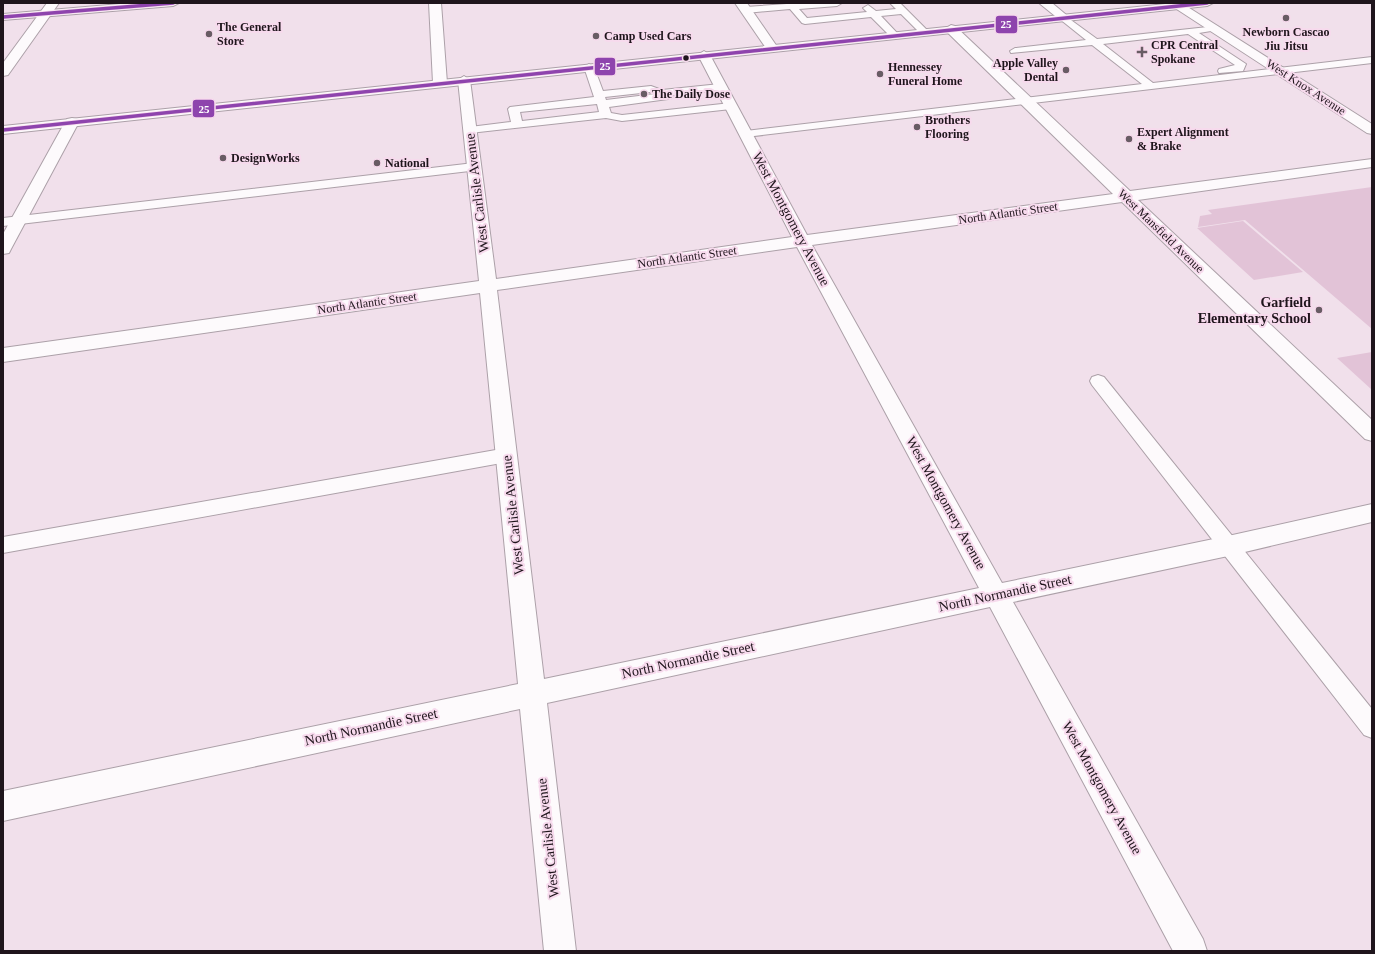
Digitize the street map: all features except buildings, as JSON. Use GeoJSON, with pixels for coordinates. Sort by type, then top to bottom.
{"type":"FeatureCollection","features":[{"type":"Feature","properties":{"kind":"street"},"geometry":{"type":"LineString","coordinates":[[3,72],[53,3]]}},
{"type":"Feature","properties":{"kind":"street"},"geometry":{"type":"LineString","coordinates":[[3,17],[173,3]]}},
{"type":"Feature","properties":{"kind":"street"},"geometry":{"type":"LineString","coordinates":[[435,3],[440,83]]}},
{"type":"Feature","properties":{"kind":"street"},"geometry":{"type":"LineString","coordinates":[[1045,3],[1064,18]]}},
{"type":"Feature","properties":{"kind":"street"},"geometry":{"type":"LineString","coordinates":[[3,130],[1200,3]]}},
{"type":"Feature","properties":{"kind":"street"},"geometry":{"type":"LineString","coordinates":[[743,6],[772,48]]}},
{"type":"Feature","properties":{"kind":"street","name":"West Knox Avenue"},"geometry":{"type":"LineString","coordinates":[[1179,6],[1372,130]]}},
{"type":"Feature","properties":{"kind":"street","name":"West Mansfield Avenue"},"geometry":{"type":"LineString","coordinates":[[950,29],[1372,433]]}},
{"type":"Feature","properties":{"kind":"street","name":"West Montgomery Avenue"},"geometry":{"type":"LineString","coordinates":[[704,55],[802,241],[1191,951]]}},
{"type":"Feature","properties":{"kind":"street","name":"West Carlisle Avenue"},"geometry":{"type":"LineString","coordinates":[[464,80],[507,456],[560,951]]}},
{"type":"Feature","properties":{"kind":"street"},"geometry":{"type":"LineString","coordinates":[[3,249],[72,122]]}},
{"type":"Feature","properties":{"kind":"street","name":"North Atlantic Street"},"geometry":{"type":"LineString","coordinates":[[3,354],[802,241],[1372,163]]}},
{"type":"Feature","properties":{"kind":"street","name":"North Normandie Street"},"geometry":{"type":"LineString","coordinates":[[3,806],[532,692],[1228,546],[1372,513]]}},
{"type":"Feature","properties":{"kind":"lane"},"geometry":{"type":"LineString","coordinates":[[743,6],[793,7],[837,3]]}},
{"type":"Feature","properties":{"kind":"lane"},"geometry":{"type":"LineString","coordinates":[[863,3],[894,35]]}},
{"type":"Feature","properties":{"kind":"lane"},"geometry":{"type":"LineString","coordinates":[[793,7],[805,21],[874,14],[909,3]]}},
{"type":"Feature","properties":{"kind":"lane"},"geometry":{"type":"LineString","coordinates":[[808,6],[816,8],[850,4]]}},
{"type":"Feature","properties":{"kind":"lane"},"geometry":{"type":"LineString","coordinates":[[898,6],[924,32]]}},
{"type":"Feature","properties":{"kind":"lane"},"geometry":{"type":"LineString","coordinates":[[1064,18],[1148,83],[1372,60]]}},
{"type":"Feature","properties":{"kind":"lane"},"geometry":{"type":"LineString","coordinates":[[1015,51],[1214,28]]}},
{"type":"Feature","properties":{"kind":"lane"},"geometry":{"type":"LineString","coordinates":[[746,134],[1025,100],[1239,69],[1241,64],[1190,31]]}},
{"type":"Feature","properties":{"kind":"lane"},"geometry":{"type":"LineString","coordinates":[[589,67],[606,115]]}},
{"type":"Feature","properties":{"kind":"lane"},"geometry":{"type":"LineString","coordinates":[[517,125],[514,109],[600,100],[668,96],[661,93],[726,96]]}},
{"type":"Feature","properties":{"kind":"lane"},"geometry":{"type":"LineString","coordinates":[[470,130],[606,115],[622,118],[726,96]]}},
{"type":"Feature","properties":{"kind":"lane"},"geometry":{"type":"LineString","coordinates":[[3,222],[474,167]]}},
{"type":"Feature","properties":{"kind":"lane"},"geometry":{"type":"LineString","coordinates":[[1098,381],[1372,727]]}},
{"type":"Feature","properties":{"kind":"lane"},"geometry":{"type":"LineString","coordinates":[[3,545],[507,456]]}},
{"type":"Feature","properties":{"kind":"shaded area"},"geometry":{"type":"Polygon","coordinates":[[[1372,187],[1372,329],[1245,220],[1198,227],[1200,216],[1212,214],[1208,210],[1372,187]]]}},
{"type":"Feature","properties":{"kind":"shaded area"},"geometry":{"type":"Polygon","coordinates":[[[1243,221],[1303,272],[1254,280],[1197,228],[1243,221]]]}},
{"type":"Feature","properties":{"kind":"shaded area"},"geometry":{"type":"Polygon","coordinates":[[[1372,352],[1372,390],[1337,358],[1372,352]]]}},
{"type":"Feature","properties":{"kind":"transit line","name":"25"},"geometry":{"type":"LineString","coordinates":[[3,17],[173,3]]}},
{"type":"Feature","properties":{"kind":"transit line","name":"25"},"geometry":{"type":"LineString","coordinates":[[3,130],[1207,3]]}},
{"type":"Feature","properties":{"kind":"place","name":"Newborn Cascao Jiu Jitsu"},"geometry":{"type":"Point","coordinates":[1286,18]}},
{"type":"Feature","properties":{"kind":"place","name":"The General Store"},"geometry":{"type":"Point","coordinates":[209,34]}},
{"type":"Feature","properties":{"kind":"place","name":"Camp Used Cars"},"geometry":{"type":"Point","coordinates":[596,36]}},
{"type":"Feature","properties":{"kind":"place","name":"CPR Central Spokane"},"geometry":{"type":"Point","coordinates":[1142,52]}},
{"type":"Feature","properties":{"kind":"place","name":"Apple Valley Dental"},"geometry":{"type":"Point","coordinates":[1066,70]}},
{"type":"Feature","properties":{"kind":"place","name":"Hennessey Funeral Home"},"geometry":{"type":"Point","coordinates":[880,74]}},
{"type":"Feature","properties":{"kind":"place","name":"The Daily Dose"},"geometry":{"type":"Point","coordinates":[644,94]}},
{"type":"Feature","properties":{"kind":"place","name":"Brothers Flooring"},"geometry":{"type":"Point","coordinates":[917,127]}},
{"type":"Feature","properties":{"kind":"place","name":"Expert Alignment & Brake"},"geometry":{"type":"Point","coordinates":[1129,139]}},
{"type":"Feature","properties":{"kind":"place","name":"DesignWorks"},"geometry":{"type":"Point","coordinates":[223,158]}},
{"type":"Feature","properties":{"kind":"place","name":"National"},"geometry":{"type":"Point","coordinates":[377,163]}},
{"type":"Feature","properties":{"kind":"place","name":"Garfield Elementary School"},"geometry":{"type":"Point","coordinates":[1319,310]}}]}
